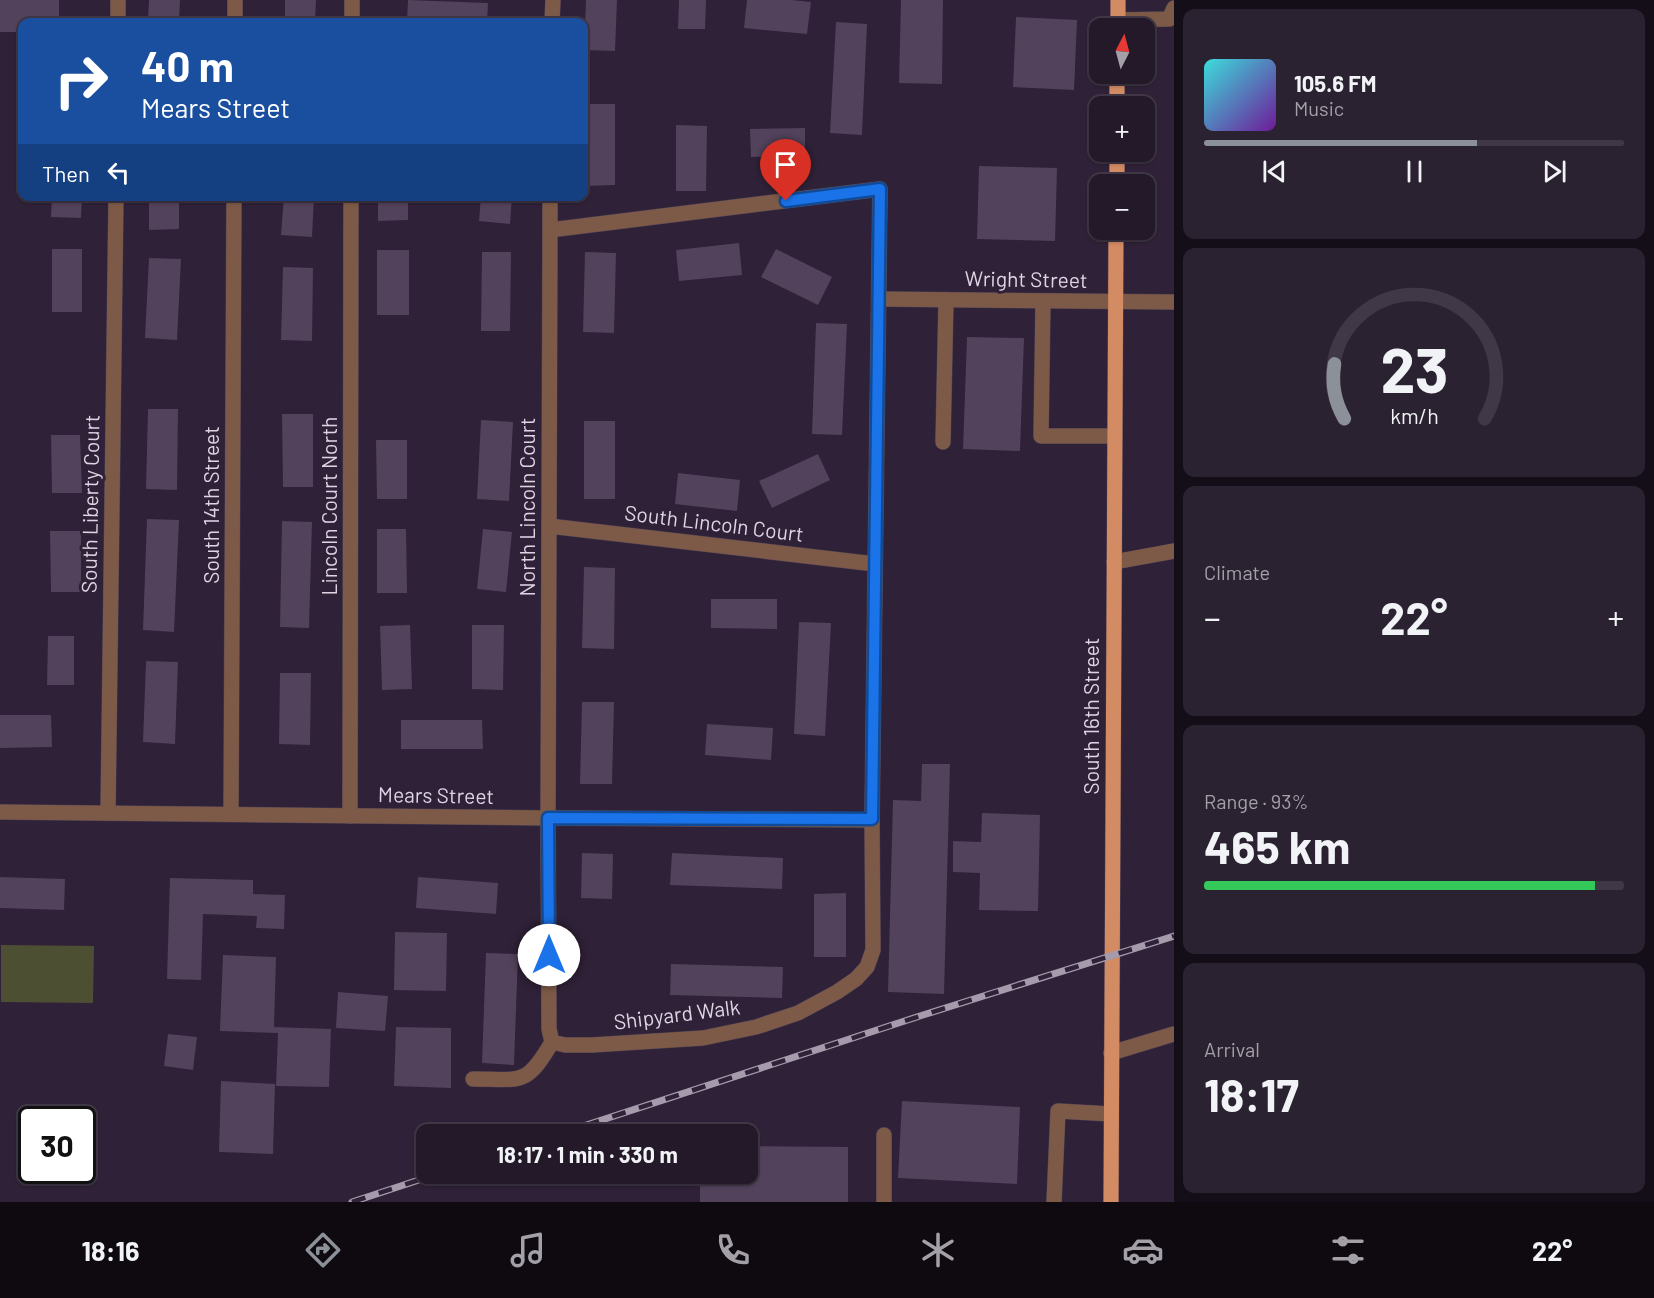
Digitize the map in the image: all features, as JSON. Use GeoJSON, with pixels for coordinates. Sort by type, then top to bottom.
{"type":"FeatureCollection","features":[{"type":"Feature","properties":{"kind":"main road"},"geometry":{"type":"LineString","coordinates":[[1118,0],[1118,18]]}},
{"type":"Feature","properties":{"kind":"main road","name":"South 16th Street"},"geometry":{"type":"LineString","coordinates":[[1111,1202],[1116,240]]}},
{"type":"Feature","properties":{"kind":"street"},"geometry":{"type":"LineString","coordinates":[[118,0],[118,18]]}},
{"type":"Feature","properties":{"kind":"street"},"geometry":{"type":"LineString","coordinates":[[235,0],[235,18]]}},
{"type":"Feature","properties":{"kind":"street"},"geometry":{"type":"LineString","coordinates":[[352,0],[352,18]]}},
{"type":"Feature","properties":{"kind":"street"},"geometry":{"type":"LineString","coordinates":[[552,18],[553,0]]}},
{"type":"Feature","properties":{"kind":"street"},"geometry":{"type":"LineString","coordinates":[[1155,18],[1173,15]]}},
{"type":"Feature","properties":{"kind":"street"},"geometry":{"type":"LineString","coordinates":[[550,230],[880,189],[872,819]]}},
{"type":"Feature","properties":{"kind":"street","name":"South Liberty Court"},"geometry":{"type":"LineString","coordinates":[[108,813],[116,201]]}},
{"type":"Feature","properties":{"kind":"street","name":"South 14th Street"},"geometry":{"type":"LineString","coordinates":[[231,814],[234,201]]}},
{"type":"Feature","properties":{"kind":"street","name":"Lincoln Court North"},"geometry":{"type":"LineString","coordinates":[[350,816],[351,201]]}},
{"type":"Feature","properties":{"kind":"street","name":"North Lincoln Court"},"geometry":{"type":"LineString","coordinates":[[548,818],[550,201]]}},
{"type":"Feature","properties":{"kind":"street","name":"Wright Street"},"geometry":{"type":"LineString","coordinates":[[879,299],[1174,302]]}},
{"type":"Feature","properties":{"kind":"street"},"geometry":{"type":"LineString","coordinates":[[943,442],[946,300]]}},
{"type":"Feature","properties":{"kind":"street"},"geometry":{"type":"LineString","coordinates":[[1043,301],[1041,436],[1115,436]]}},
{"type":"Feature","properties":{"kind":"street","name":"South Lincoln Court"},"geometry":{"type":"LineString","coordinates":[[549,526],[875,564]]}},
{"type":"Feature","properties":{"kind":"street"},"geometry":{"type":"LineString","coordinates":[[1114,562],[1174,551]]}},
{"type":"Feature","properties":{"kind":"street","name":"Mears Street"},"geometry":{"type":"LineString","coordinates":[[0,812],[872,819]]}},
{"type":"Feature","properties":{"kind":"street"},"geometry":{"type":"LineString","coordinates":[[473,1079],[520,1079],[531,1073],[541,1062],[552,1042],[549,1029],[548,818]]}},
{"type":"Feature","properties":{"kind":"street","name":"Shipyard Walk"},"geometry":{"type":"LineString","coordinates":[[552,1042],[565,1045],[592,1045],[714,1036],[756,1027],[798,1012],[837,992],[856,979],[867,967],[873,950],[872,819]]}},
{"type":"Feature","properties":{"kind":"street"},"geometry":{"type":"LineString","coordinates":[[1111,1053],[1174,1034]]}},
{"type":"Feature","properties":{"kind":"street"},"geometry":{"type":"LineString","coordinates":[[1054,1202],[1058,1111],[1111,1114]]}},
{"type":"Feature","properties":{"kind":"street"},"geometry":{"type":"LineString","coordinates":[[884,1135],[884,1202]]}},
{"type":"Feature","properties":{"kind":"green space"},"geometry":{"type":"Polygon","coordinates":[[[1,945],[94,946],[93,1003],[1,1002],[1,945]]]}},
{"type":"Feature","properties":{"kind":"building"},"geometry":{"type":"Polygon","coordinates":[[[0,0],[59,0],[59,18],[18,18],[18,32],[0,32],[0,0]]]}},
{"type":"Feature","properties":{"kind":"building"},"geometry":{"type":"Polygon","coordinates":[[[149,0],[180,0],[179,18],[148,18],[149,0]]]}},
{"type":"Feature","properties":{"kind":"building"},"geometry":{"type":"Polygon","coordinates":[[[285,0],[316,0],[315,18],[285,18],[285,0]]]}},
{"type":"Feature","properties":{"kind":"building"},"geometry":{"type":"Polygon","coordinates":[[[408,0],[488,3],[487,18],[407,18],[408,0]]]}},
{"type":"Feature","properties":{"kind":"building"},"geometry":{"type":"Polygon","coordinates":[[[586,0],[617,0],[615,51],[588,50],[588,18],[585,18],[586,0]]]}},
{"type":"Feature","properties":{"kind":"building"},"geometry":{"type":"Polygon","coordinates":[[[679,0],[706,0],[705,29],[678,29],[679,0]]]}},
{"type":"Feature","properties":{"kind":"building"},"geometry":{"type":"Polygon","coordinates":[[[747,0],[811,2],[807,34],[744,28],[747,0]]]}},
{"type":"Feature","properties":{"kind":"building"},"geometry":{"type":"Polygon","coordinates":[[[901,0],[943,0],[942,84],[899,83],[901,0]]]}},
{"type":"Feature","properties":{"kind":"building"},"geometry":{"type":"Polygon","coordinates":[[[1016,17],[1077,20],[1074,90],[1013,87],[1016,17]]]}},
{"type":"Feature","properties":{"kind":"building"},"geometry":{"type":"Polygon","coordinates":[[[836,22],[867,24],[862,135],[830,133],[836,22]]]}},
{"type":"Feature","properties":{"kind":"building"},"geometry":{"type":"Polygon","coordinates":[[[588,104],[615,104],[615,185],[588,186],[588,104]]]}},
{"type":"Feature","properties":{"kind":"building"},"geometry":{"type":"Polygon","coordinates":[[[676,125],[707,126],[706,191],[676,191],[676,125]]]}},
{"type":"Feature","properties":{"kind":"building"},"geometry":{"type":"Polygon","coordinates":[[[805,128],[805,156],[751,157],[750,129],[805,128]]]}},
{"type":"Feature","properties":{"kind":"building"},"geometry":{"type":"Polygon","coordinates":[[[979,166],[1057,168],[1055,241],[977,239],[979,166]]]}},
{"type":"Feature","properties":{"kind":"building"},"geometry":{"type":"Polygon","coordinates":[[[52,201],[82,201],[81,218],[51,217],[52,201]]]}},
{"type":"Feature","properties":{"kind":"building"},"geometry":{"type":"Polygon","coordinates":[[[149,201],[179,201],[179,229],[149,230],[149,201]]]}},
{"type":"Feature","properties":{"kind":"building"},"geometry":{"type":"Polygon","coordinates":[[[284,201],[314,201],[312,237],[281,235],[284,201]]]}},
{"type":"Feature","properties":{"kind":"building"},"geometry":{"type":"Polygon","coordinates":[[[378,201],[408,201],[408,220],[378,221],[378,201]]]}},
{"type":"Feature","properties":{"kind":"building"},"geometry":{"type":"Polygon","coordinates":[[[481,201],[512,201],[510,224],[479,221],[481,201]]]}},
{"type":"Feature","properties":{"kind":"building"},"geometry":{"type":"Polygon","coordinates":[[[739,243],[742,275],[679,281],[676,250],[739,243]]]}},
{"type":"Feature","properties":{"kind":"building"},"geometry":{"type":"Polygon","coordinates":[[[52,249],[82,249],[82,312],[52,312],[52,249]]]}},
{"type":"Feature","properties":{"kind":"building"},"geometry":{"type":"Polygon","coordinates":[[[776,249],[832,277],[818,305],[761,277],[776,249]]]}},
{"type":"Feature","properties":{"kind":"building"},"geometry":{"type":"Polygon","coordinates":[[[377,250],[409,250],[409,315],[377,315],[377,250]]]}},
{"type":"Feature","properties":{"kind":"building"},"geometry":{"type":"Polygon","coordinates":[[[482,252],[511,252],[510,331],[481,331],[482,252]]]}},
{"type":"Feature","properties":{"kind":"building"},"geometry":{"type":"Polygon","coordinates":[[[585,252],[616,253],[614,333],[583,332],[585,252]]]}},
{"type":"Feature","properties":{"kind":"building"},"geometry":{"type":"Polygon","coordinates":[[[149,258],[181,259],[177,340],[145,338],[149,258]]]}},
{"type":"Feature","properties":{"kind":"building"},"geometry":{"type":"Polygon","coordinates":[[[283,267],[313,268],[312,341],[281,340],[283,267]]]}},
{"type":"Feature","properties":{"kind":"building"},"geometry":{"type":"Polygon","coordinates":[[[816,323],[847,324],[842,435],[812,434],[816,323]]]}},
{"type":"Feature","properties":{"kind":"building"},"geometry":{"type":"Polygon","coordinates":[[[967,337],[1024,338],[1020,451],[963,449],[967,337]]]}},
{"type":"Feature","properties":{"kind":"building"},"geometry":{"type":"Polygon","coordinates":[[[148,409],[178,409],[177,490],[146,489],[148,409]]]}},
{"type":"Feature","properties":{"kind":"building"},"geometry":{"type":"Polygon","coordinates":[[[282,414],[313,414],[313,487],[283,487],[282,414]]]}},
{"type":"Feature","properties":{"kind":"building"},"geometry":{"type":"Polygon","coordinates":[[[481,420],[513,422],[509,501],[477,499],[481,420]]]}},
{"type":"Feature","properties":{"kind":"building"},"geometry":{"type":"Polygon","coordinates":[[[584,421],[615,421],[615,499],[584,499],[584,421]]]}},
{"type":"Feature","properties":{"kind":"building"},"geometry":{"type":"Polygon","coordinates":[[[51,435],[80,435],[82,493],[52,493],[51,435]]]}},
{"type":"Feature","properties":{"kind":"building"},"geometry":{"type":"Polygon","coordinates":[[[376,440],[407,440],[407,499],[377,499],[376,440]]]}},
{"type":"Feature","properties":{"kind":"building"},"geometry":{"type":"Polygon","coordinates":[[[818,454],[830,480],[772,508],[759,481],[818,454]]]}},
{"type":"Feature","properties":{"kind":"building"},"geometry":{"type":"Polygon","coordinates":[[[678,473],[740,480],[737,511],[675,504],[678,473]]]}},
{"type":"Feature","properties":{"kind":"building"},"geometry":{"type":"Polygon","coordinates":[[[147,519],[179,520],[174,632],[143,630],[147,519]]]}},
{"type":"Feature","properties":{"kind":"building"},"geometry":{"type":"Polygon","coordinates":[[[282,521],[312,522],[309,628],[280,627],[282,521]]]}},
{"type":"Feature","properties":{"kind":"building"},"geometry":{"type":"Polygon","coordinates":[[[377,529],[406,529],[407,593],[377,593],[377,529]]]}},
{"type":"Feature","properties":{"kind":"building"},"geometry":{"type":"Polygon","coordinates":[[[483,529],[512,532],[506,592],[477,589],[483,529]]]}},
{"type":"Feature","properties":{"kind":"building"},"geometry":{"type":"Polygon","coordinates":[[[50,531],[81,531],[81,592],[51,592],[50,531]]]}},
{"type":"Feature","properties":{"kind":"building"},"geometry":{"type":"Polygon","coordinates":[[[584,567],[615,568],[614,649],[582,648],[584,567]]]}},
{"type":"Feature","properties":{"kind":"building"},"geometry":{"type":"Polygon","coordinates":[[[711,599],[777,599],[777,629],[711,628],[711,599]]]}},
{"type":"Feature","properties":{"kind":"building"},"geometry":{"type":"Polygon","coordinates":[[[799,622],[831,623],[825,736],[794,734],[799,622]]]}},
{"type":"Feature","properties":{"kind":"building"},"geometry":{"type":"Polygon","coordinates":[[[410,625],[412,689],[382,690],[380,626],[410,625]]]}},
{"type":"Feature","properties":{"kind":"building"},"geometry":{"type":"Polygon","coordinates":[[[472,625],[504,625],[503,690],[472,689],[472,625]]]}},
{"type":"Feature","properties":{"kind":"building"},"geometry":{"type":"Polygon","coordinates":[[[48,636],[74,636],[74,685],[47,685],[48,636]]]}},
{"type":"Feature","properties":{"kind":"building"},"geometry":{"type":"Polygon","coordinates":[[[146,661],[178,662],[175,744],[143,742],[146,661]]]}},
{"type":"Feature","properties":{"kind":"building"},"geometry":{"type":"Polygon","coordinates":[[[280,673],[311,673],[310,745],[279,744],[280,673]]]}},
{"type":"Feature","properties":{"kind":"building"},"geometry":{"type":"Polygon","coordinates":[[[582,702],[614,702],[612,784],[580,784],[582,702]]]}},
{"type":"Feature","properties":{"kind":"building"},"geometry":{"type":"Polygon","coordinates":[[[0,715],[51,715],[52,747],[0,748],[0,715]]]}},
{"type":"Feature","properties":{"kind":"building"},"geometry":{"type":"Polygon","coordinates":[[[401,720],[482,720],[483,749],[401,749],[401,720]]]}},
{"type":"Feature","properties":{"kind":"building"},"geometry":{"type":"Polygon","coordinates":[[[707,724],[773,728],[771,760],[705,755],[707,724]]]}},
{"type":"Feature","properties":{"kind":"building"},"geometry":{"type":"Polygon","coordinates":[[[922,764],[950,764],[944,994],[888,992],[893,800],[921,801],[922,764]]]}},
{"type":"Feature","properties":{"kind":"building"},"geometry":{"type":"Polygon","coordinates":[[[982,813],[1040,815],[1038,911],[979,910],[980,873],[953,872],[953,841],[981,842],[982,813]]]}},
{"type":"Feature","properties":{"kind":"building"},"geometry":{"type":"Polygon","coordinates":[[[582,853],[613,854],[612,899],[581,898],[582,853]]]}},
{"type":"Feature","properties":{"kind":"building"},"geometry":{"type":"Polygon","coordinates":[[[672,853],[783,858],[782,889],[670,885],[672,853]]]}},
{"type":"Feature","properties":{"kind":"building"},"geometry":{"type":"Polygon","coordinates":[[[0,877],[65,879],[64,910],[0,908],[0,877]]]}},
{"type":"Feature","properties":{"kind":"building"},"geometry":{"type":"Polygon","coordinates":[[[418,877],[498,883],[496,914],[416,908],[418,877]]]}},
{"type":"Feature","properties":{"kind":"building"},"geometry":{"type":"Polygon","coordinates":[[[170,878],[253,880],[253,894],[285,895],[284,929],[256,928],[257,916],[203,914],[201,980],[167,979],[170,878]]]}},
{"type":"Feature","properties":{"kind":"building"},"geometry":{"type":"Polygon","coordinates":[[[846,893],[846,957],[814,957],[814,894],[846,893]]]}},
{"type":"Feature","properties":{"kind":"building"},"geometry":{"type":"Polygon","coordinates":[[[395,932],[447,933],[446,991],[394,990],[395,932]]]}},
{"type":"Feature","properties":{"kind":"building"},"geometry":{"type":"Polygon","coordinates":[[[486,953],[518,954],[514,1065],[482,1063],[486,953]]]}},
{"type":"Feature","properties":{"kind":"building"},"geometry":{"type":"Polygon","coordinates":[[[223,955],[276,957],[274,1027],[331,1029],[329,1087],[276,1086],[278,1033],[220,1031],[223,955]]]}},
{"type":"Feature","properties":{"kind":"building"},"geometry":{"type":"Polygon","coordinates":[[[671,964],[783,967],[782,998],[670,995],[671,964]]]}},
{"type":"Feature","properties":{"kind":"building"},"geometry":{"type":"Polygon","coordinates":[[[338,992],[388,996],[385,1031],[336,1028],[338,992]]]}},
{"type":"Feature","properties":{"kind":"building"},"geometry":{"type":"Polygon","coordinates":[[[396,1027],[451,1028],[451,1088],[394,1086],[396,1027]]]}},
{"type":"Feature","properties":{"kind":"building"},"geometry":{"type":"Polygon","coordinates":[[[168,1034],[197,1037],[193,1070],[164,1066],[168,1034]]]}},
{"type":"Feature","properties":{"kind":"building"},"geometry":{"type":"Polygon","coordinates":[[[221,1081],[275,1084],[273,1154],[219,1152],[221,1081]]]}},
{"type":"Feature","properties":{"kind":"building"},"geometry":{"type":"Polygon","coordinates":[[[902,1101],[1020,1107],[1017,1184],[898,1178],[902,1101]]]}},
{"type":"Feature","properties":{"kind":"building"},"geometry":{"type":"Polygon","coordinates":[[[758,1146],[848,1147],[848,1202],[700,1202],[700,1184],[758,1184],[758,1146]]]}},
{"type":"Feature","properties":{"kind":"railway"},"geometry":{"type":"LineString","coordinates":[[590,1124],[1174,936]]}},
{"type":"Feature","properties":{"kind":"railway"},"geometry":{"type":"LineString","coordinates":[[352,1202],[416,1181]]}},
{"type":"Feature","properties":{"kind":"route"},"geometry":{"type":"LineString","coordinates":[[549,955],[548,818],[872,819],[880,189],[786,201]]}}]}
